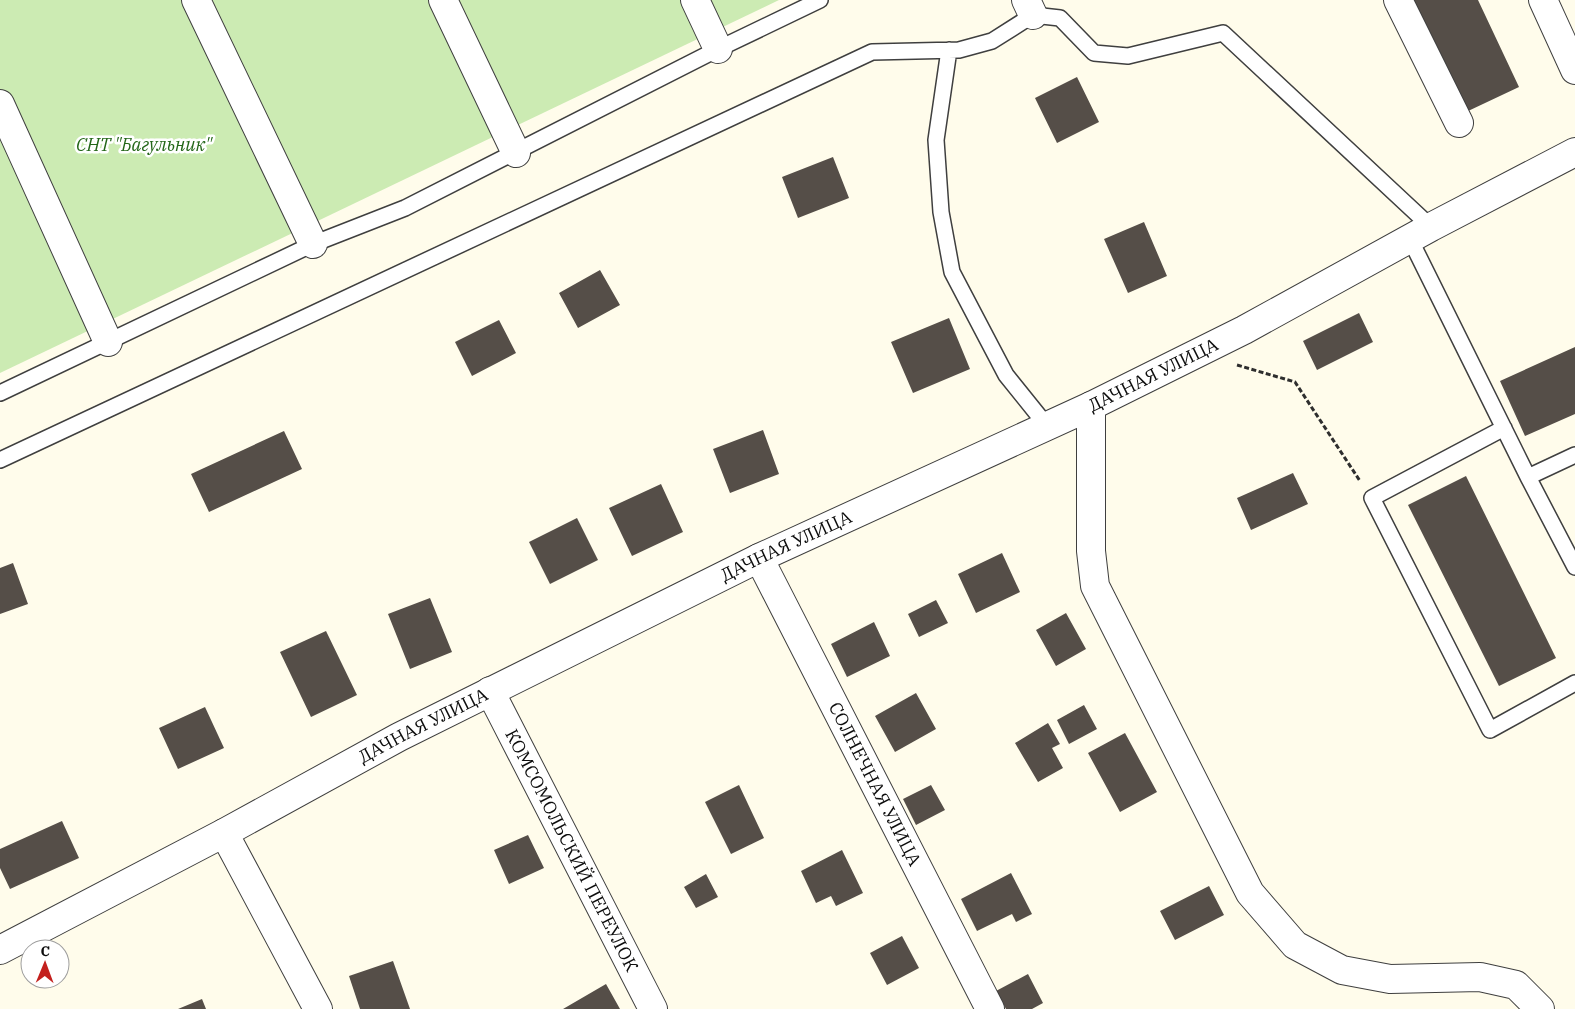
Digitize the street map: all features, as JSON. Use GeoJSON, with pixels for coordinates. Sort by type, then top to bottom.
{"type":"FeatureCollection","features":[{"type":"Feature","properties":{"kind":"street"},"geometry":{"type":"LineString","coordinates":[[196,0],[313,244]]}},
{"type":"Feature","properties":{"kind":"street"},"geometry":{"type":"LineString","coordinates":[[442,0],[516,153]]}},
{"type":"Feature","properties":{"kind":"street"},"geometry":{"type":"LineString","coordinates":[[695,0],[718,49]]}},
{"type":"Feature","properties":{"kind":"street"},"geometry":{"type":"LineString","coordinates":[[1398,0],[1459,123]]}},
{"type":"Feature","properties":{"kind":"street"},"geometry":{"type":"LineString","coordinates":[[1543,0],[1575,70]]}},
{"type":"Feature","properties":{"kind":"street"},"geometry":{"type":"LineString","coordinates":[[0,104],[108,342]]}},
{"type":"Feature","properties":{"kind":"street","name":"ДАЧНАЯ УЛИЦА"},"geometry":{"type":"LineString","coordinates":[[0,950],[224,833],[399,737],[759,558],[1091,406],[1198,353],[1575,152]]}},
{"type":"Feature","properties":{"kind":"street"},"geometry":{"type":"LineString","coordinates":[[1091,406],[1091,550],[1095,586],[1250,893],[1295,945],[1342,970],[1390,979],[1480,977],[1516,985],[1540,1009]]}},
{"type":"Feature","properties":{"kind":"street","name":"СОЛНЕЧНАЯ УЛИЦА"},"geometry":{"type":"LineString","coordinates":[[759,558],[990,1009]]}},
{"type":"Feature","properties":{"kind":"street","name":"КОМСОМОЛЬСКИЙ ПЕРЕУЛОК"},"geometry":{"type":"LineString","coordinates":[[490,692],[653,1009]]}},
{"type":"Feature","properties":{"kind":"street"},"geometry":{"type":"LineString","coordinates":[[224,833],[318,1009]]}},
{"type":"Feature","properties":{"kind":"lane"},"geometry":{"type":"LineString","coordinates":[[0,393],[313,244],[405,208],[718,49],[820,0]]}},
{"type":"Feature","properties":{"kind":"lane"},"geometry":{"type":"LineString","coordinates":[[0,460],[872,52],[959,50],[992,41],[1030,8],[1060,18],[1094,53],[1128,56],[1223,33],[1420,233],[1504,428],[1575,567]]}},
{"type":"Feature","properties":{"kind":"lane"},"geometry":{"type":"LineString","coordinates":[[949,50],[936,140],[941,212],[952,272],[1006,375],[1047,426]]}},
{"type":"Feature","properties":{"kind":"lane"},"geometry":{"type":"LineString","coordinates":[[1504,428],[1372,498],[1490,730],[1575,683]]}},
{"type":"Feature","properties":{"kind":"lane"},"geometry":{"type":"LineString","coordinates":[[1528,477],[1575,455]]}},
{"type":"Feature","properties":{"kind":"path"},"geometry":{"type":"LineString","coordinates":[[1198,353],[1295,382],[1372,498]]}},
{"type":"Feature","properties":{"kind":"green space","name":"СНТ \"Багульник\""},"geometry":{"type":"Polygon","coordinates":[[[0,0],[779,0],[0,373],[0,0]]]}},
{"type":"Feature","properties":{"kind":"building"},"geometry":{"type":"Polygon","coordinates":[[[1413,0],[1478,0],[1519,87],[1466,112],[1413,0]]]}},
{"type":"Feature","properties":{"kind":"building"},"geometry":{"type":"Polygon","coordinates":[[[1077,77],[1099,122],[1057,143],[1035,98],[1077,77]]]}},
{"type":"Feature","properties":{"kind":"building"},"geometry":{"type":"Polygon","coordinates":[[[833,157],[849,198],[798,218],[782,177],[833,157]]]}},
{"type":"Feature","properties":{"kind":"building"},"geometry":{"type":"Polygon","coordinates":[[[1144,222],[1167,276],[1128,293],[1104,239],[1144,222]]]}},
{"type":"Feature","properties":{"kind":"building"},"geometry":{"type":"Polygon","coordinates":[[[600,270],[620,305],[578,328],[559,293],[600,270]]]}},
{"type":"Feature","properties":{"kind":"building"},"geometry":{"type":"Polygon","coordinates":[[[1359,313],[1373,342],[1317,370],[1303,341],[1359,313]]]}},
{"type":"Feature","properties":{"kind":"building"},"geometry":{"type":"Polygon","coordinates":[[[949,318],[970,369],[913,393],[891,342],[949,318]]]}},
{"type":"Feature","properties":{"kind":"building"},"geometry":{"type":"Polygon","coordinates":[[[499,320],[516,353],[472,376],[455,342],[499,320]]]}},
{"type":"Feature","properties":{"kind":"building"},"geometry":{"type":"Polygon","coordinates":[[[1575,347],[1575,414],[1525,436],[1500,381],[1575,347]]]}},
{"type":"Feature","properties":{"kind":"building"},"geometry":{"type":"Polygon","coordinates":[[[763,430],[779,474],[730,493],[713,449],[763,430]]]}},
{"type":"Feature","properties":{"kind":"building"},"geometry":{"type":"Polygon","coordinates":[[[284,431],[302,469],[209,512],[191,474],[284,431]]]}},
{"type":"Feature","properties":{"kind":"building"},"geometry":{"type":"Polygon","coordinates":[[[1293,473],[1308,504],[1251,530],[1237,498],[1293,473]]]}},
{"type":"Feature","properties":{"kind":"building"},"geometry":{"type":"Polygon","coordinates":[[[1466,476],[1556,658],[1499,686],[1408,505],[1466,476]]]}},
{"type":"Feature","properties":{"kind":"building"},"geometry":{"type":"Polygon","coordinates":[[[661,484],[683,532],[632,556],[609,508],[661,484]]]}},
{"type":"Feature","properties":{"kind":"building"},"geometry":{"type":"Polygon","coordinates":[[[577,518],[598,560],[550,584],[529,542],[577,518]]]}},
{"type":"Feature","properties":{"kind":"building"},"geometry":{"type":"Polygon","coordinates":[[[1002,553],[1020,592],[976,613],[958,574],[1002,553]]]}},
{"type":"Feature","properties":{"kind":"building"},"geometry":{"type":"Polygon","coordinates":[[[13,563],[28,604],[0,614],[0,568],[13,563]]]}},
{"type":"Feature","properties":{"kind":"building"},"geometry":{"type":"Polygon","coordinates":[[[430,598],[452,652],[410,669],[388,614],[430,598]]]}},
{"type":"Feature","properties":{"kind":"building"},"geometry":{"type":"Polygon","coordinates":[[[936,600],[948,623],[919,637],[908,614],[936,600]]]}},
{"type":"Feature","properties":{"kind":"building"},"geometry":{"type":"Polygon","coordinates":[[[1066,613],[1086,649],[1056,666],[1036,630],[1066,613]]]}},
{"type":"Feature","properties":{"kind":"building"},"geometry":{"type":"Polygon","coordinates":[[[874,622],[890,656],[847,677],[831,644],[874,622]]]}},
{"type":"Feature","properties":{"kind":"building"},"geometry":{"type":"Polygon","coordinates":[[[326,631],[357,695],[311,717],[280,652],[326,631]]]}},
{"type":"Feature","properties":{"kind":"building"},"geometry":{"type":"Polygon","coordinates":[[[916,693],[936,729],[895,752],[875,716],[916,693]]]}},
{"type":"Feature","properties":{"kind":"building"},"geometry":{"type":"Polygon","coordinates":[[[1084,705],[1097,729],[1069,744],[1057,720],[1084,705]]]}},
{"type":"Feature","properties":{"kind":"building"},"geometry":{"type":"Polygon","coordinates":[[[205,707],[224,748],[178,769],[159,728],[205,707]]]}},
{"type":"Feature","properties":{"kind":"building"},"geometry":{"type":"Polygon","coordinates":[[[1048,723],[1060,744],[1052,748],[1063,768],[1038,782],[1015,743],[1048,723]]]}},
{"type":"Feature","properties":{"kind":"building"},"geometry":{"type":"Polygon","coordinates":[[[1125,733],[1157,792],[1120,812],[1088,753],[1125,733]]]}},
{"type":"Feature","properties":{"kind":"building"},"geometry":{"type":"Polygon","coordinates":[[[739,785],[764,838],[731,854],[705,802],[739,785]]]}},
{"type":"Feature","properties":{"kind":"building"},"geometry":{"type":"Polygon","coordinates":[[[931,785],[945,810],[916,825],[903,799],[931,785]]]}},
{"type":"Feature","properties":{"kind":"building"},"geometry":{"type":"Polygon","coordinates":[[[62,821],[79,858],[10,889],[0,868],[0,849],[62,821]]]}},
{"type":"Feature","properties":{"kind":"building"},"geometry":{"type":"Polygon","coordinates":[[[528,835],[544,868],[509,884],[494,850],[528,835]]]}},
{"type":"Feature","properties":{"kind":"building"},"geometry":{"type":"Polygon","coordinates":[[[842,850],[863,893],[836,906],[831,896],[816,903],[801,871],[842,850]]]}},
{"type":"Feature","properties":{"kind":"building"},"geometry":{"type":"Polygon","coordinates":[[[1011,873],[1032,914],[1016,922],[1012,914],[977,931],[961,899],[1011,873]]]}},
{"type":"Feature","properties":{"kind":"building"},"geometry":{"type":"Polygon","coordinates":[[[706,874],[718,897],[696,908],[684,887],[706,874]]]}},
{"type":"Feature","properties":{"kind":"building"},"geometry":{"type":"Polygon","coordinates":[[[1209,886],[1224,915],[1175,940],[1160,911],[1209,886]]]}},
{"type":"Feature","properties":{"kind":"building"},"geometry":{"type":"Polygon","coordinates":[[[902,936],[919,968],[887,985],[870,953],[902,936]]]}},
{"type":"Feature","properties":{"kind":"building"},"geometry":{"type":"Polygon","coordinates":[[[393,961],[410,1009],[360,1009],[349,976],[393,961]]]}},
{"type":"Feature","properties":{"kind":"building"},"geometry":{"type":"Polygon","coordinates":[[[1028,974],[1043,1003],[1032,1009],[1006,1009],[996,991],[1028,974]]]}},
{"type":"Feature","properties":{"kind":"building"},"geometry":{"type":"Polygon","coordinates":[[[606,984],[620,1009],[563,1009],[606,984]]]}},
{"type":"Feature","properties":{"kind":"building"},"geometry":{"type":"Polygon","coordinates":[[[202,999],[206,1009],[178,1009],[202,999]]]}}]}
